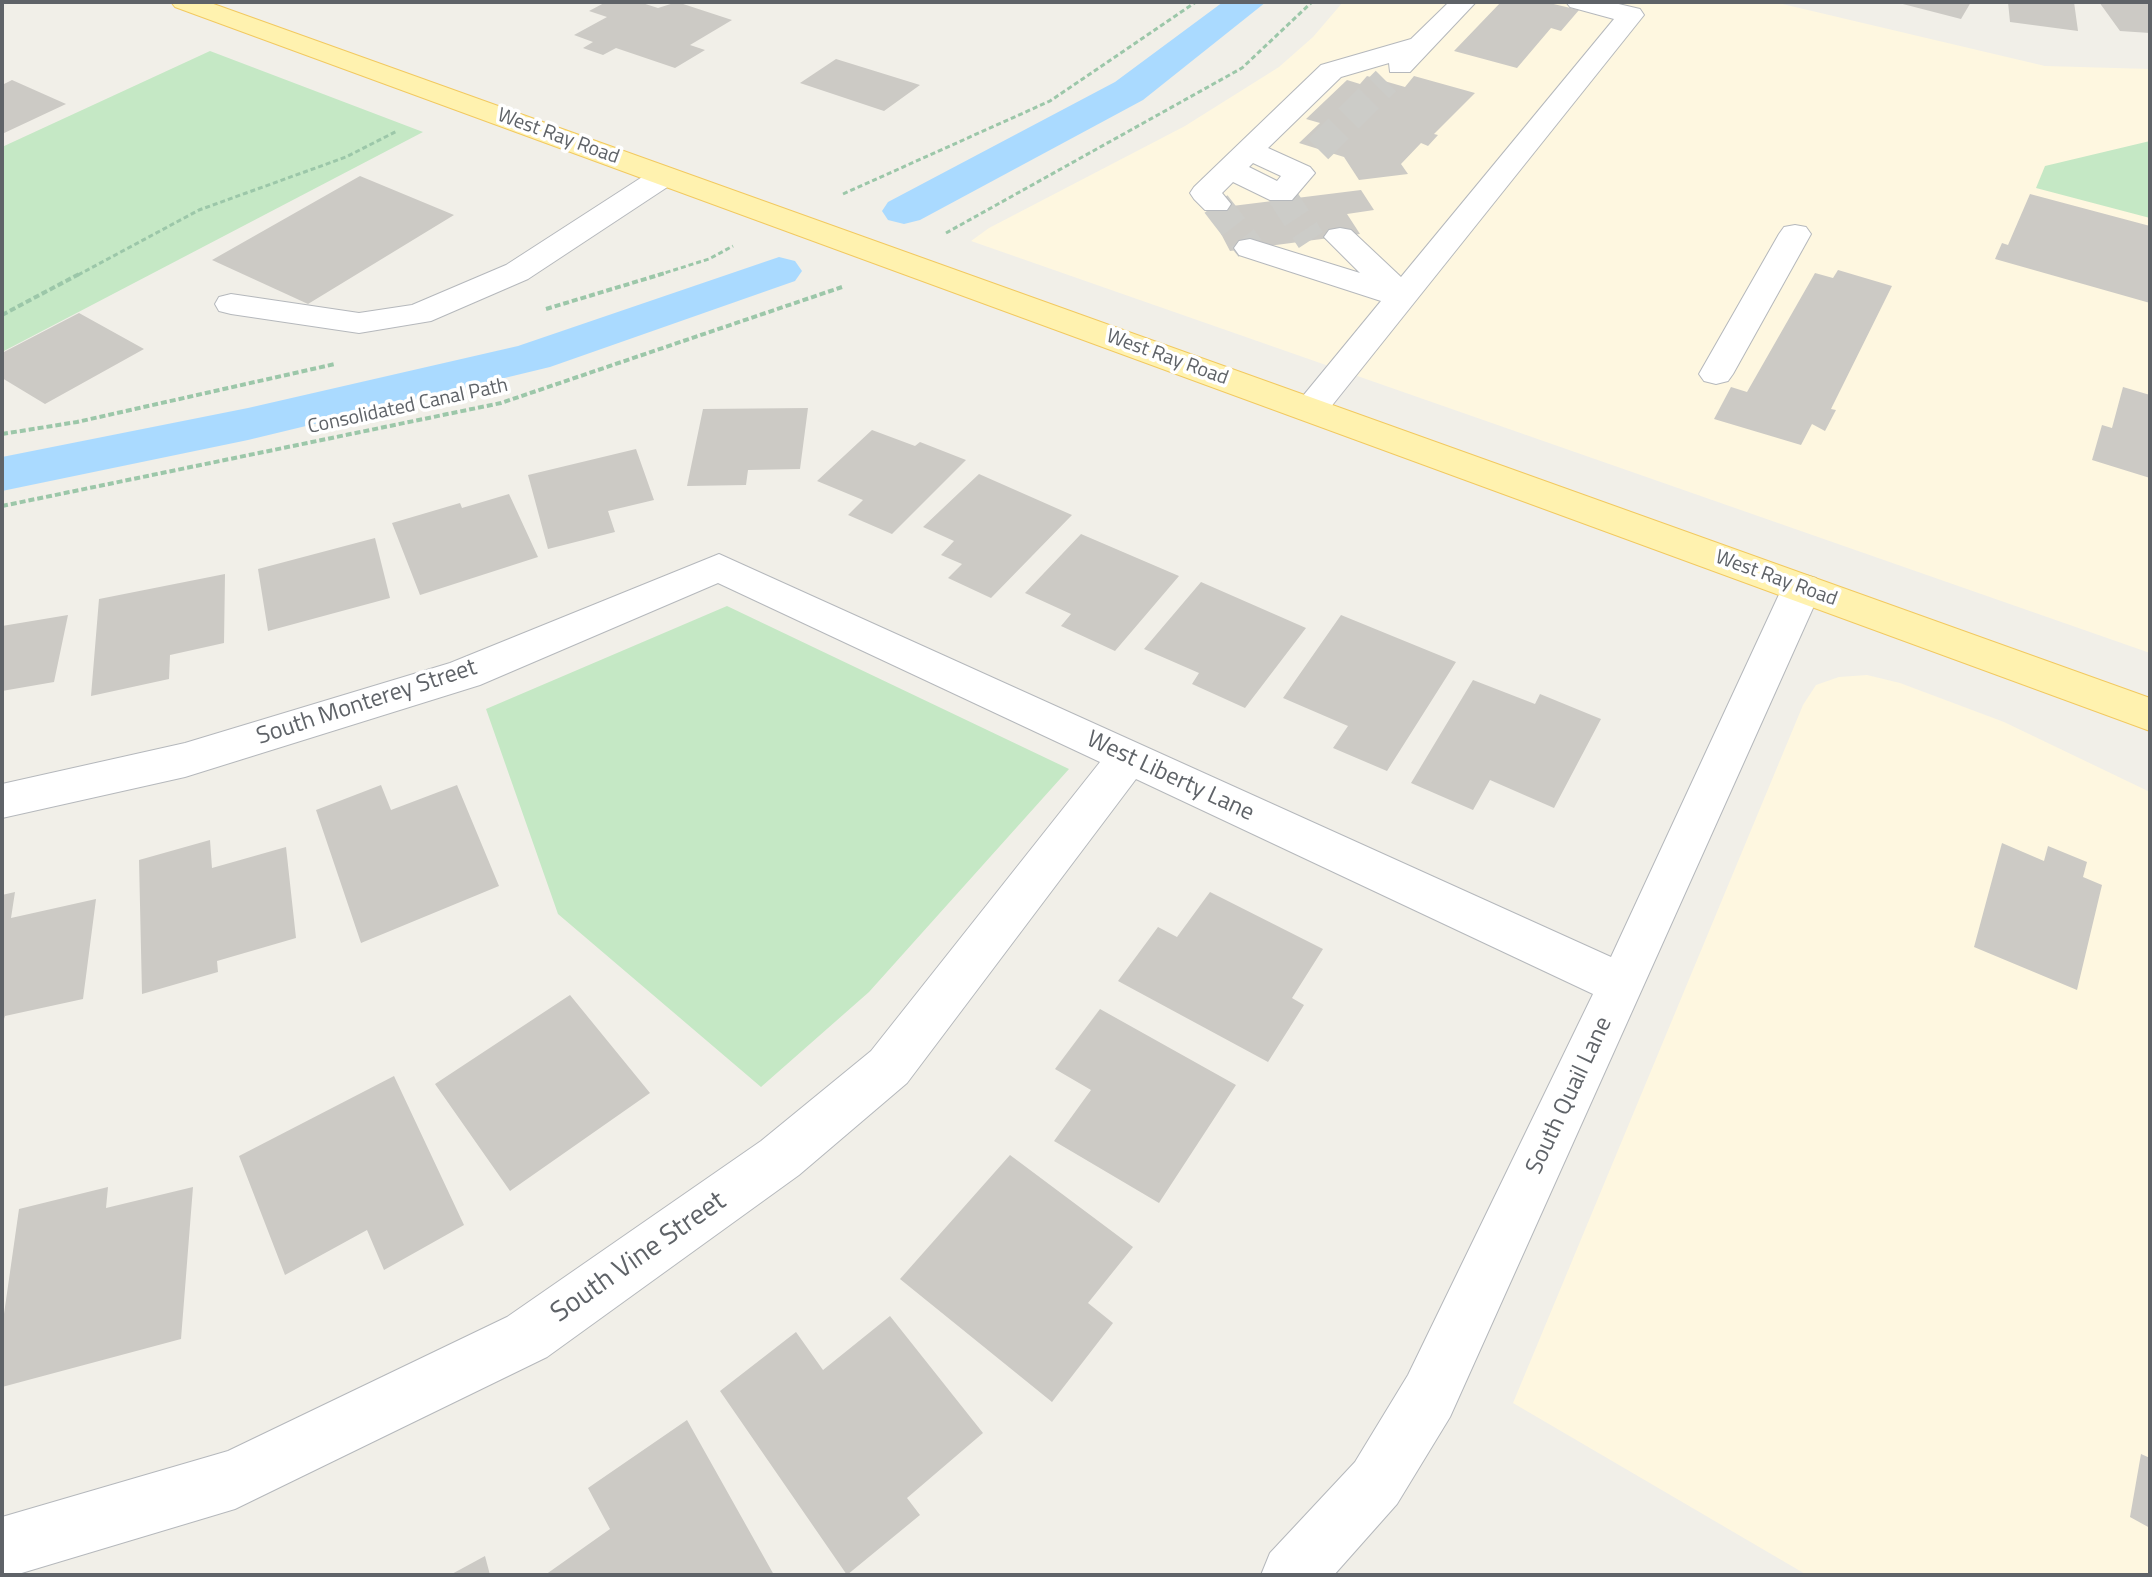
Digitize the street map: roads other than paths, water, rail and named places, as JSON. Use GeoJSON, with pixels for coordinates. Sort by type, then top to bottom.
{"type":"FeatureCollection","features":[{"type":"Feature","properties":{"kind":"main road","name":"West Ray Road"},"geometry":{"type":"LineString","coordinates":[[184,2],[2150,715]]}},
{"type":"Feature","properties":{"kind":"street"},"geometry":{"type":"LineString","coordinates":[[1386,81],[1463,2]]}},
{"type":"Feature","properties":{"kind":"street"},"geometry":{"type":"LineString","coordinates":[[1310,410],[1631,15],[1579,2]]}},
{"type":"Feature","properties":{"kind":"street"},"geometry":{"type":"LineString","coordinates":[[1216,204],[1205,193],[1331,71],[1421,45]]}},
{"type":"Feature","properties":{"kind":"street"},"geometry":{"type":"LineString","coordinates":[[1287,190],[1318,149]]}},
{"type":"Feature","properties":{"kind":"street"},"geometry":{"type":"LineString","coordinates":[[1239,159],[1287,190]]}},
{"type":"Feature","properties":{"kind":"street"},"geometry":{"type":"LineString","coordinates":[[1239,159],[1287,190]]}},
{"type":"Feature","properties":{"kind":"street"},"geometry":{"type":"LineString","coordinates":[[231,304],[359,323],[419,314],[517,272],[664,176]]}},
{"type":"Feature","properties":{"kind":"street"},"geometry":{"type":"LineString","coordinates":[[1716,374],[1795,234]]}},
{"type":"Feature","properties":{"kind":"street"},"geometry":{"type":"LineString","coordinates":[[1404,298],[1311,240],[1404,298]]}},
{"type":"Feature","properties":{"kind":"street"},"geometry":{"type":"LineString","coordinates":[[1250,248],[1404,298]]}},
{"type":"Feature","properties":{"kind":"street","name":"West Liberty Lane"},"geometry":{"type":"LineString","coordinates":[[719,567],[1622,985]]}},
{"type":"Feature","properties":{"kind":"street","name":"South Monterey Street"},"geometry":{"type":"LineString","coordinates":[[2,801],[185,760],[465,674],[719,567]]}},
{"type":"Feature","properties":{"kind":"street","name":"South Quail Lane"},"geometry":{"type":"LineString","coordinates":[[1292,1575],[1376,1483],[1429,1396],[1622,985],[1802,588]]}},
{"type":"Feature","properties":{"kind":"street","name":"South Vine Street"},"geometry":{"type":"LineString","coordinates":[[2,1548],[235,1479],[527,1337],[780,1158],[889,1067],[1128,758]]}},
{"type":"Feature","properties":{"kind":"waterway"},"geometry":{"type":"LineString","coordinates":[[904,211],[1129,91],[1247,2]]}},
{"type":"Feature","properties":{"kind":"waterway"},"geometry":{"type":"LineString","coordinates":[[2,474],[248,424],[533,357],[779,271]]}},
{"type":"Feature","properties":{"kind":"tunnel"},"geometry":{"type":"LineString","coordinates":[[1318,149],[1386,81]]}},
{"type":"Feature","properties":{"kind":"tunnel"},"geometry":{"type":"LineString","coordinates":[[1281,194],[1311,240]]}},
{"type":"Feature","properties":{"kind":"tunnel"},"geometry":{"type":"LineString","coordinates":[[1216,204],[1250,248]]}}]}
